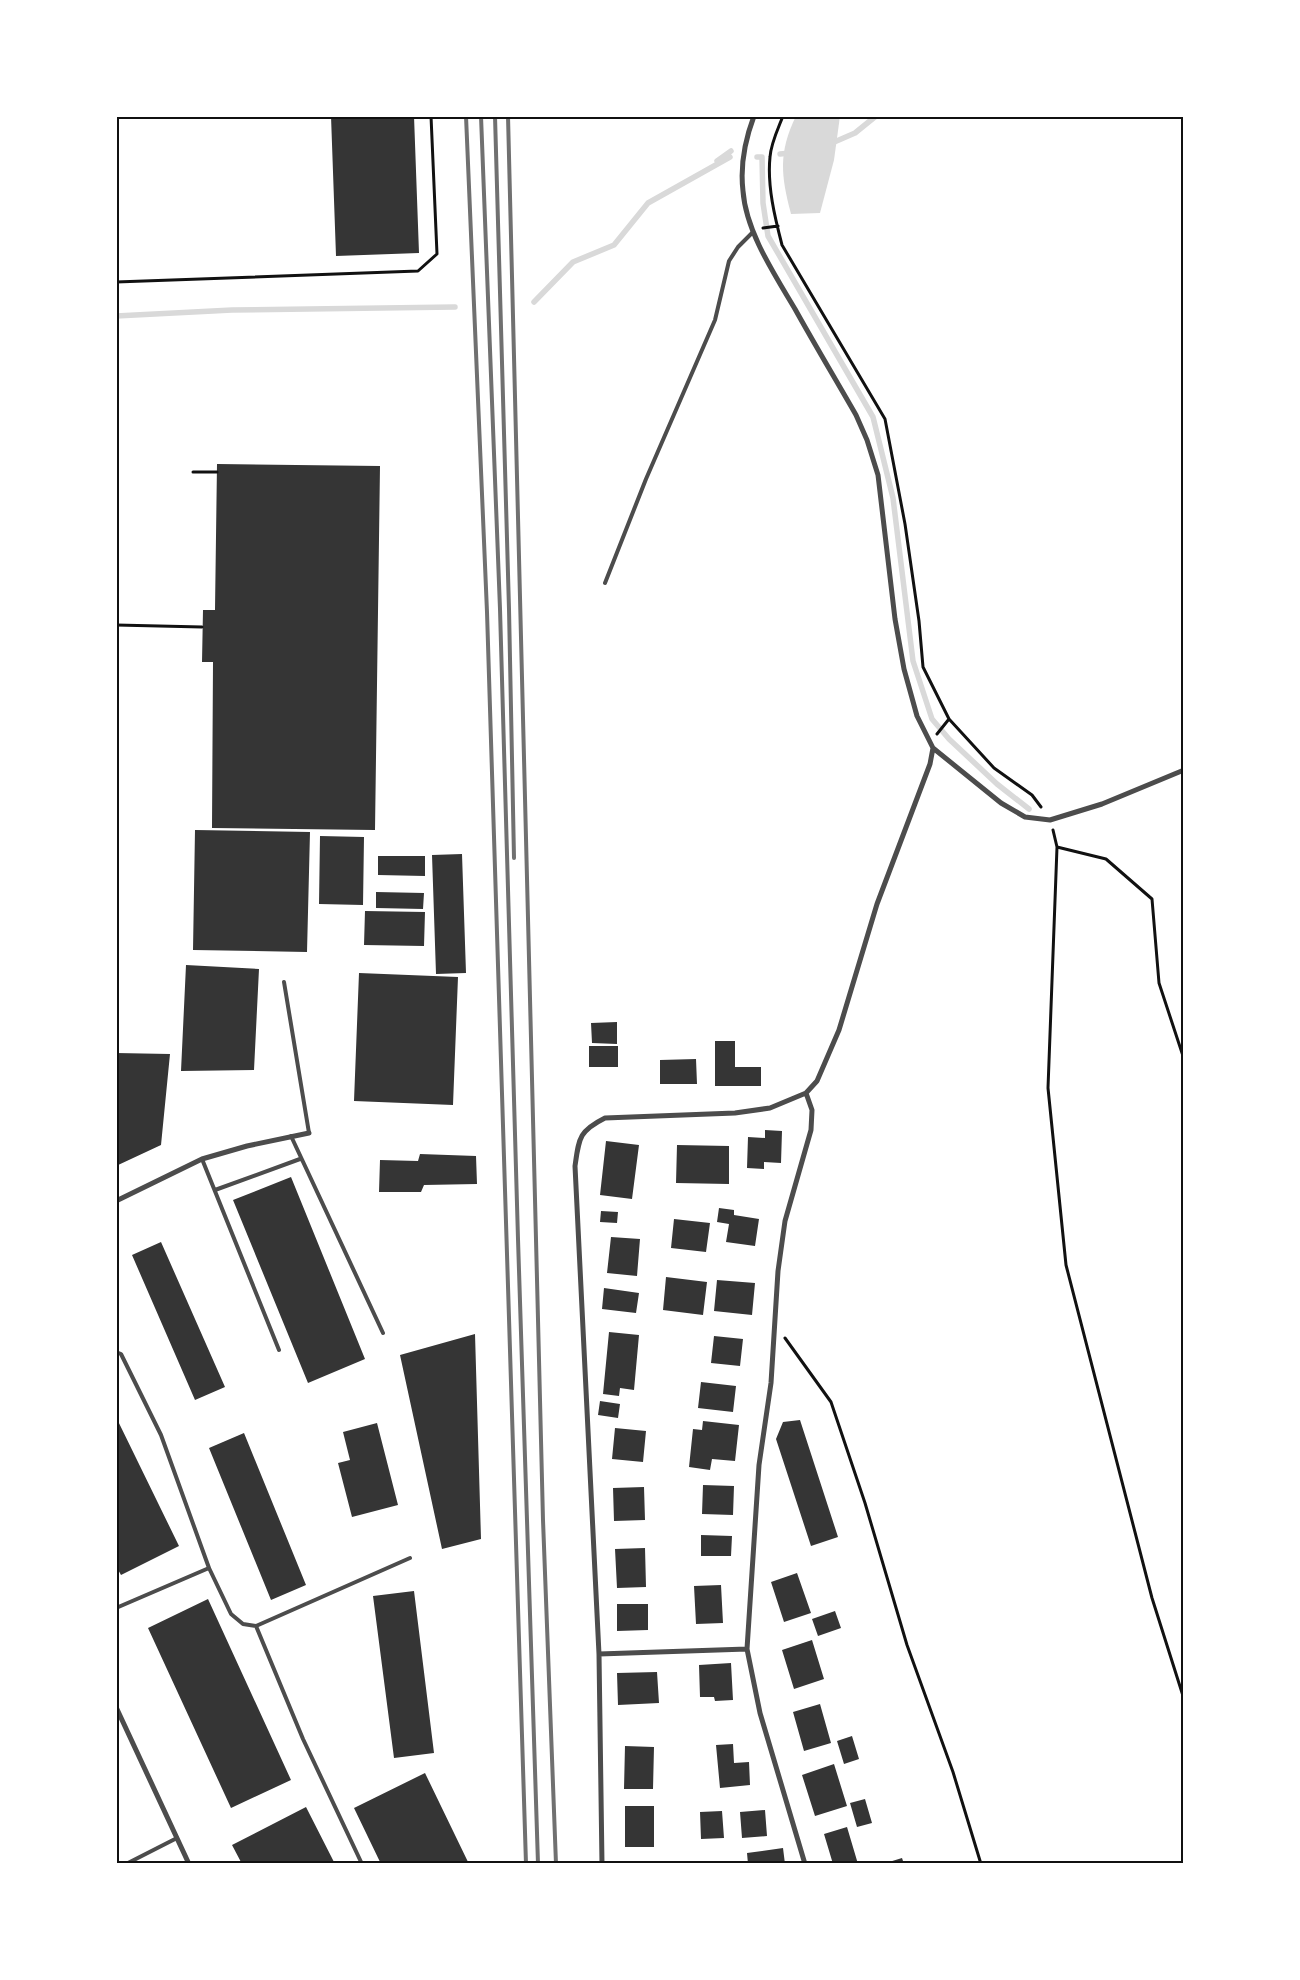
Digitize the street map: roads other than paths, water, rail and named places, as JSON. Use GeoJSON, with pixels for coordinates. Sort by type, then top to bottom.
{"type":"FeatureCollection","features":[{"type":"Feature","properties":{"kind":"street"},"geometry":{"type":"LineString","coordinates":[[754,116],[748,131],[743,164],[742,192],[753,232],[767,262],[856,415],[867,440],[878,475],[895,619],[904,668],[917,716],[931,745],[1001,803],[1025,816],[1050,820],[1102,804],[1184,770]]}},
{"type":"Feature","properties":{"kind":"street"},"geometry":{"type":"LineString","coordinates":[[602,1864],[599,1654],[576,1176],[578,1146],[583,1134],[590,1125],[605,1118],[735,1113],[770,1108],[806,1093],[817,1081],[839,1030],[877,904],[930,764],[931,745]]}},
{"type":"Feature","properties":{"kind":"street"},"geometry":{"type":"LineString","coordinates":[[805,1864],[760,1713],[748,1649],[759,1465],[771,1383],[778,1271],[785,1222],[811,1130],[812,1110],[806,1093]]}},
{"type":"Feature","properties":{"kind":"street"},"geometry":{"type":"LineString","coordinates":[[116,1201],[202,1159],[246,1146],[309,1133]]}},
{"type":"Feature","properties":{"kind":"street"},"geometry":{"type":"LineString","coordinates":[[599,1654],[748,1649]]}},
{"type":"Feature","properties":{"kind":"street"},"geometry":{"type":"LineString","coordinates":[[116,1707],[188,1864]]}},
{"type":"Feature","properties":{"kind":"lane"},"geometry":{"type":"LineString","coordinates":[[605,583],[646,480],[715,320],[729,261],[738,247],[753,232]]}},
{"type":"Feature","properties":{"kind":"lane"},"geometry":{"type":"LineString","coordinates":[[284,982],[309,1133]]}},
{"type":"Feature","properties":{"kind":"lane"},"geometry":{"type":"LineString","coordinates":[[291,1136],[300,1159],[383,1333]]}},
{"type":"Feature","properties":{"kind":"lane"},"geometry":{"type":"LineString","coordinates":[[202,1159],[279,1350]]}},
{"type":"Feature","properties":{"kind":"lane"},"geometry":{"type":"LineString","coordinates":[[215,1190],[300,1159]]}},
{"type":"Feature","properties":{"kind":"lane"},"geometry":{"type":"LineString","coordinates":[[116,1352],[120,1354],[161,1435],[209,1568],[230,1614],[242,1624],[256,1626],[410,1558]]}},
{"type":"Feature","properties":{"kind":"lane"},"geometry":{"type":"LineString","coordinates":[[116,1608],[209,1568]]}},
{"type":"Feature","properties":{"kind":"lane"},"geometry":{"type":"LineString","coordinates":[[256,1626],[303,1740],[362,1864]]}},
{"type":"Feature","properties":{"kind":"lane"},"geometry":{"type":"LineString","coordinates":[[126,1864],[177,1838]]}},
{"type":"Feature","properties":{"kind":"waterway"},"geometry":{"type":"LineString","coordinates":[[832,143],[855,133],[876,116]]}},
{"type":"Feature","properties":{"kind":"waterway"},"geometry":{"type":"LineString","coordinates":[[717,161],[731,151]]}},
{"type":"Feature","properties":{"kind":"waterway"},"geometry":{"type":"LineString","coordinates":[[780,154],[791,153]]}},
{"type":"Feature","properties":{"kind":"waterway"},"geometry":{"type":"LineString","coordinates":[[534,302],[573,262],[614,245],[648,203],[730,157]]}},
{"type":"Feature","properties":{"kind":"waterway"},"geometry":{"type":"LineString","coordinates":[[757,157],[762,157],[763,203],[768,236],[873,417],[893,498],[913,661],[932,719],[949,739],[997,784],[1029,809]]}},
{"type":"Feature","properties":{"kind":"waterway"},"geometry":{"type":"LineString","coordinates":[[116,316],[232,310],[455,307]]}},
{"type":"Feature","properties":{"kind":"railway"},"geometry":{"type":"LineString","coordinates":[[466,116],[487,612],[526,1864]]}},
{"type":"Feature","properties":{"kind":"railway"},"geometry":{"type":"LineString","coordinates":[[481,116],[500,609],[538,1864]]}},
{"type":"Feature","properties":{"kind":"railway"},"geometry":{"type":"LineString","coordinates":[[495,116],[514,858]]}},
{"type":"Feature","properties":{"kind":"railway"},"geometry":{"type":"LineString","coordinates":[[508,116],[543,1520],[556,1864]]}}]}
